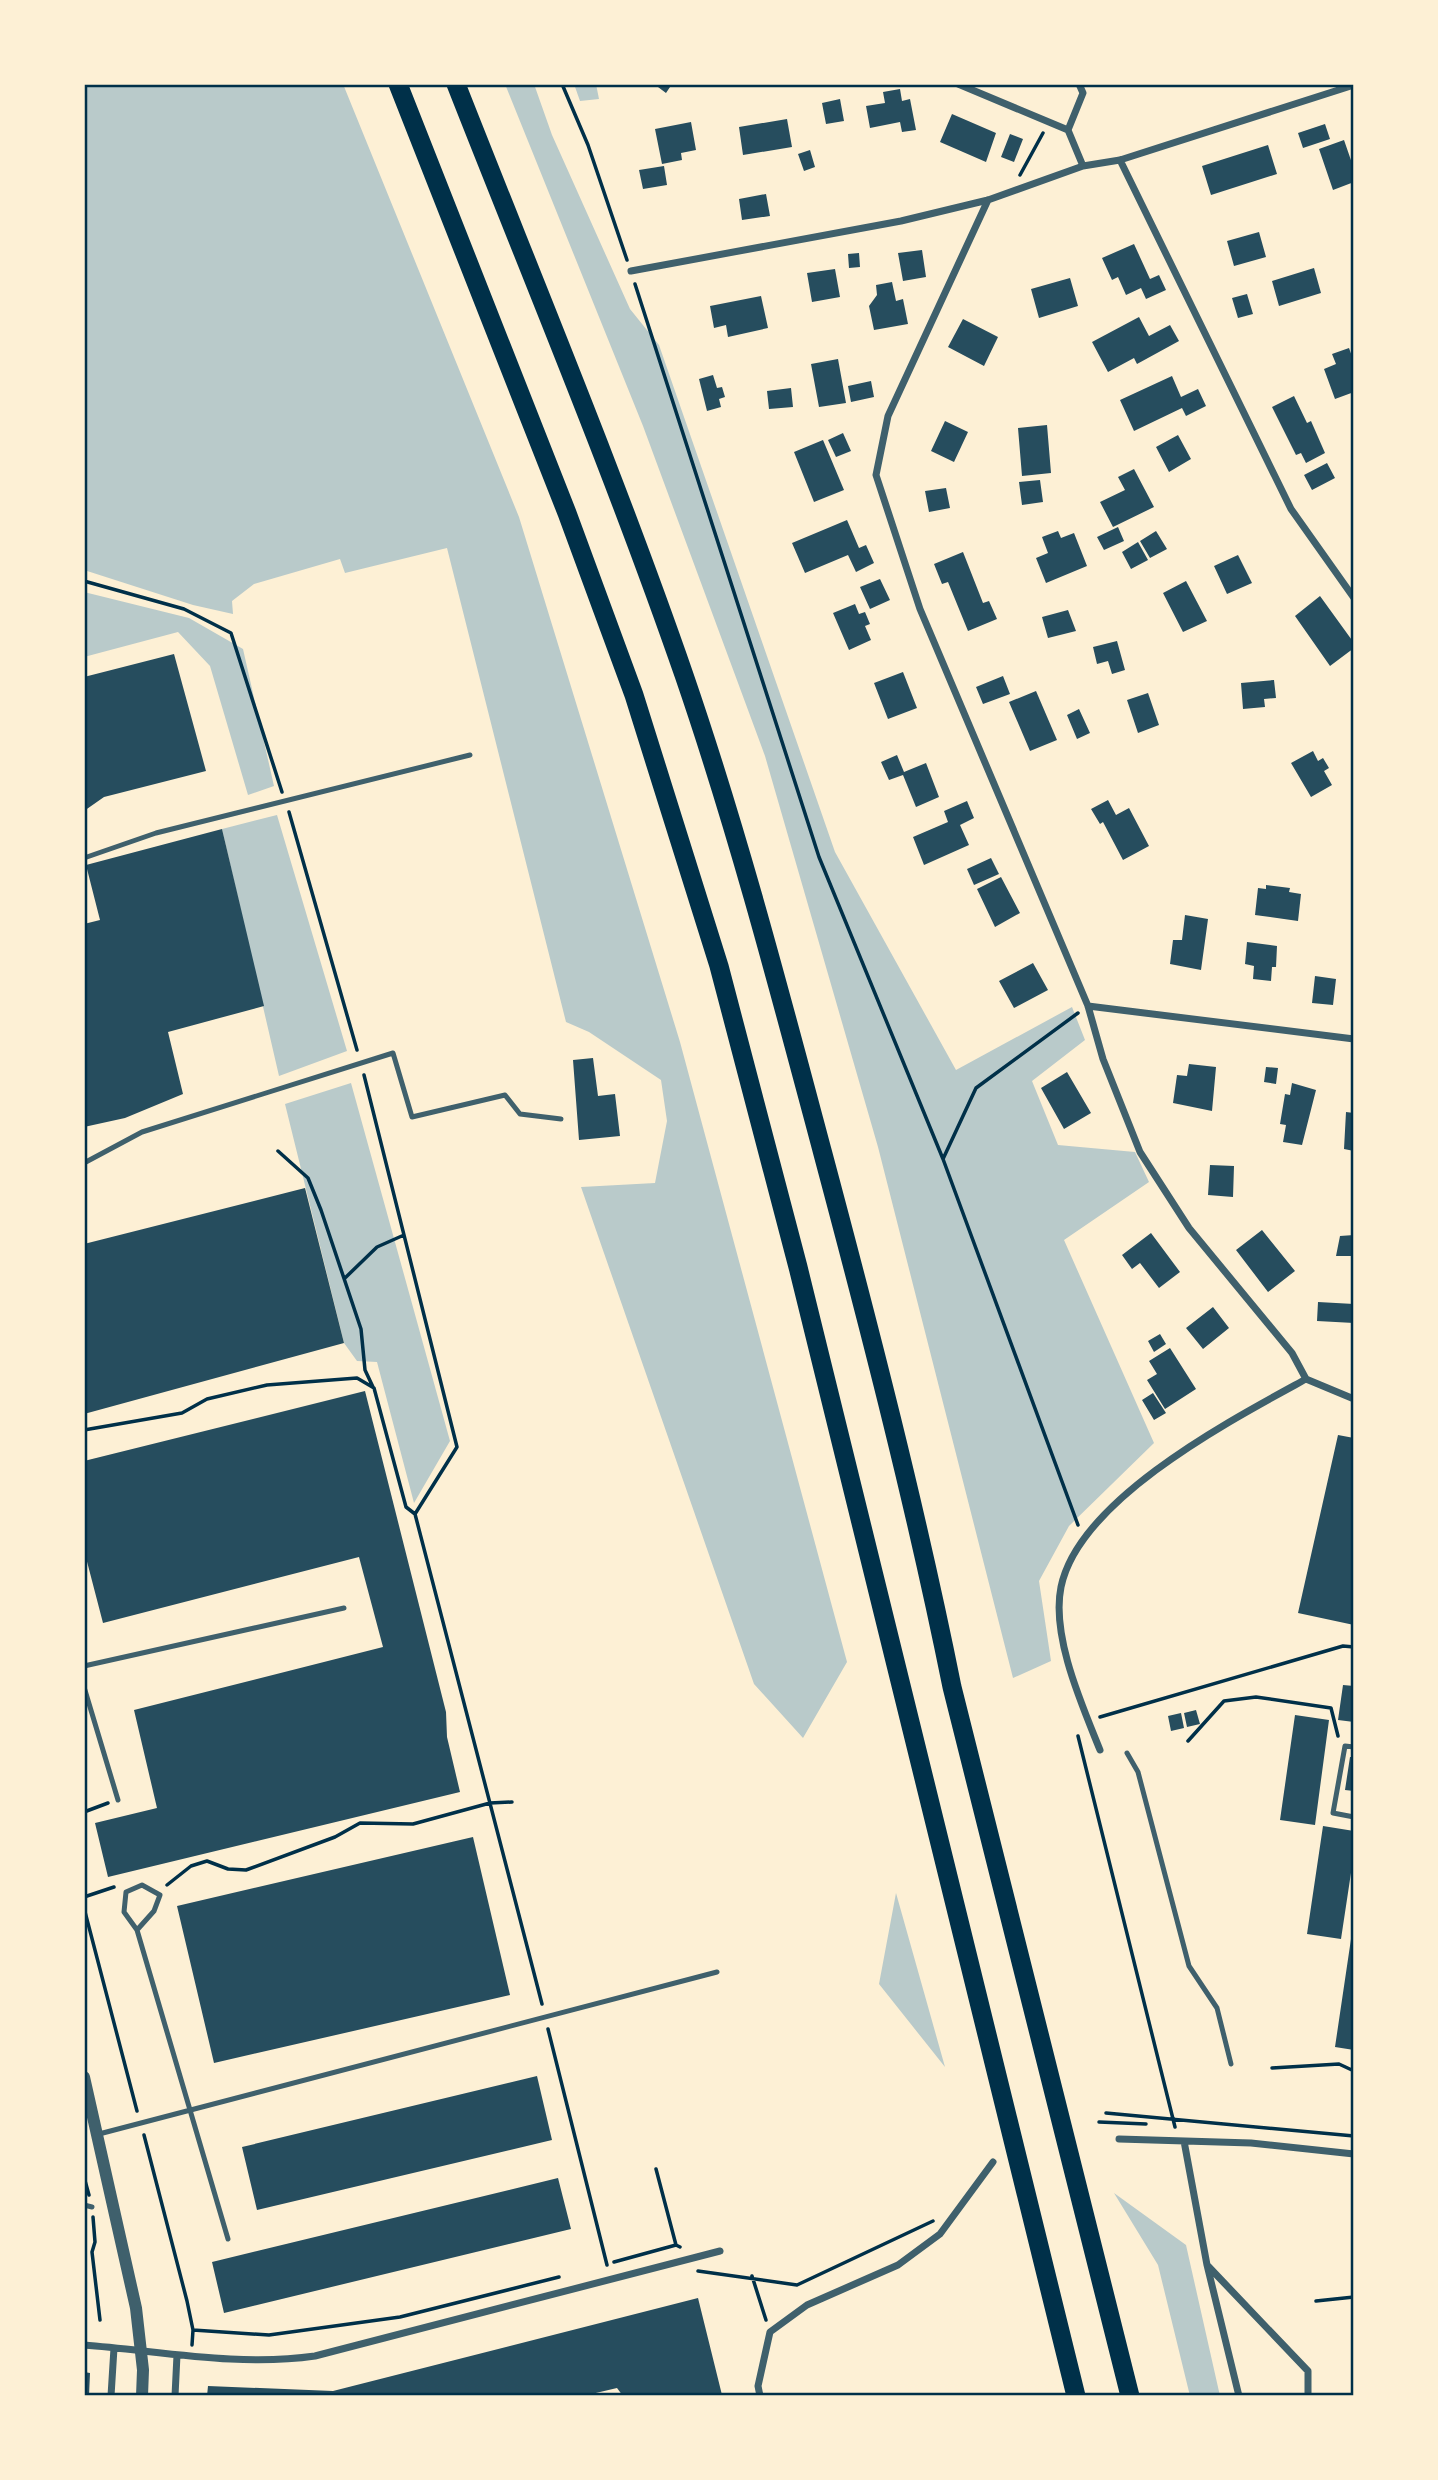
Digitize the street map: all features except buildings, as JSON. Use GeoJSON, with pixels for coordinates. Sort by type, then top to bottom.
{"type":"FeatureCollection","features":[{"type":"Feature","properties":{"kind":"highway"},"geometry":{"type":"LineString","coordinates":[[398,84],[567,513],[624,669],[719,966],[798,1266],[1076,2396]]}},
{"type":"Feature","properties":{"kind":"highway"},"geometry":{"type":"LineString","coordinates":[[456,84],[621,505],[683,674],[732,822],[850,1257],[933,1594],[952,1687],[1130,2396]]}},
{"type":"Feature","properties":{"kind":"street"},"geometry":{"type":"LineString","coordinates":[[958,84],[1068,130],[1083,166]]}},
{"type":"Feature","properties":{"kind":"street"},"geometry":{"type":"LineString","coordinates":[[1068,130],[1083,93],[1079,84]]}},
{"type":"Feature","properties":{"kind":"street"},"geometry":{"type":"LineString","coordinates":[[631,271],[901,221],[988,200],[1012,189],[1083,166],[1120,160],[1354,85]]}},
{"type":"Feature","properties":{"kind":"street"},"geometry":{"type":"LineString","coordinates":[[1120,160],[1292,509],[1354,598]]}},
{"type":"Feature","properties":{"kind":"street"},"geometry":{"type":"LineString","coordinates":[[988,200],[888,416],[876,475],[920,609],[1088,1006],[1103,1059],[1140,1152],[1188,1228],[1292,1353],[1306,1379],[1354,1399]]}},
{"type":"Feature","properties":{"kind":"street"},"geometry":{"type":"LineString","coordinates":[[1088,1006],[1354,1039]]}},
{"type":"Feature","properties":{"kind":"street"},"geometry":{"type":"LineString","coordinates":[[1100,1750],[1062,1640],[1061,1587],[1083,1538],[1124,1497],[1211,1431],[1306,1379]]}},
{"type":"Feature","properties":{"kind":"street"},"geometry":{"type":"LineString","coordinates":[[84,2077],[127,2263],[137,2320],[142,2396]]}},
{"type":"Feature","properties":{"kind":"street"},"geometry":{"type":"LineString","coordinates":[[1119,2139],[1251,2143],[1354,2154]]}},
{"type":"Feature","properties":{"kind":"street"},"geometry":{"type":"LineString","coordinates":[[1184,2141],[1208,2265],[1238,2396]]}},
{"type":"Feature","properties":{"kind":"street"},"geometry":{"type":"LineString","coordinates":[[760,2396],[758,2386],[770,2332],[807,2305],[898,2265],[940,2234],[993,2162]]}},
{"type":"Feature","properties":{"kind":"street"},"geometry":{"type":"LineString","coordinates":[[84,2345],[177,2355],[285,2360],[315,2356],[720,2251]]}},
{"type":"Feature","properties":{"kind":"street"},"geometry":{"type":"LineString","coordinates":[[1208,2265],[1308,2371],[1308,2396]]}},
{"type":"Feature","properties":{"kind":"street"},"geometry":{"type":"LineString","coordinates":[[111,2396],[114,2348]]}},
{"type":"Feature","properties":{"kind":"street"},"geometry":{"type":"LineString","coordinates":[[175,2396],[177,2355]]}},
{"type":"Feature","properties":{"kind":"lane"},"geometry":{"type":"LineString","coordinates":[[84,858],[156,833],[470,755]]}},
{"type":"Feature","properties":{"kind":"lane"},"geometry":{"type":"LineString","coordinates":[[84,1163],[142,1132],[393,1053],[412,1117],[505,1095],[520,1114],[561,1119]]}},
{"type":"Feature","properties":{"kind":"lane"},"geometry":{"type":"LineString","coordinates":[[84,1666],[344,1608]]}},
{"type":"Feature","properties":{"kind":"lane"},"geometry":{"type":"LineString","coordinates":[[84,1688],[118,1800]]}},
{"type":"Feature","properties":{"kind":"lane"},"geometry":{"type":"LineString","coordinates":[[1354,1747],[1345,1746],[1333,1814],[1354,1817]]}},
{"type":"Feature","properties":{"kind":"lane"},"geometry":{"type":"LineString","coordinates":[[1126,1753],[1138,1772],[1189,1966],[1217,2007],[1231,2063]]}},
{"type":"Feature","properties":{"kind":"lane"},"geometry":{"type":"LineString","coordinates":[[138,1930],[154,1911],[160,1895],[142,1885],[126,1892],[124,1912],[138,1930],[228,2239]]}},
{"type":"Feature","properties":{"kind":"lane"},"geometry":{"type":"LineString","coordinates":[[99,2134],[717,1972]]}},
{"type":"Feature","properties":{"kind":"lane"},"geometry":{"type":"LineString","coordinates":[[84,2205],[92,2207]]}},
{"type":"Feature","properties":{"kind":"path"},"geometry":{"type":"LineString","coordinates":[[562,84],[588,145],[631,271],[819,857],[943,1159],[1083,1538]]}},
{"type":"Feature","properties":{"kind":"path"},"geometry":{"type":"LineString","coordinates":[[1012,189],[1049,122]]}},
{"type":"Feature","properties":{"kind":"path"},"geometry":{"type":"LineString","coordinates":[[84,581],[184,609],[231,634],[285,800],[361,1063],[457,1447],[415,1514]]}},
{"type":"Feature","properties":{"kind":"path"},"geometry":{"type":"LineString","coordinates":[[943,1159],[975,1088],[1088,1006]]}},
{"type":"Feature","properties":{"kind":"path"},"geometry":{"type":"LineString","coordinates":[[278,1151],[307,1178],[345,1278],[361,1329],[365,1370],[374,1388],[406,1507],[415,1514],[607,2264],[594,2268]]}},
{"type":"Feature","properties":{"kind":"path"},"geometry":{"type":"LineString","coordinates":[[345,1278],[377,1247],[404,1235]]}},
{"type":"Feature","properties":{"kind":"path"},"geometry":{"type":"LineString","coordinates":[[84,1430],[182,1413],[207,1399],[267,1385],[357,1378],[374,1388]]}},
{"type":"Feature","properties":{"kind":"path"},"geometry":{"type":"LineString","coordinates":[[1175,2127],[1077,1733],[1088,1720],[1343,1646],[1354,1647]]}},
{"type":"Feature","properties":{"kind":"path"},"geometry":{"type":"LineString","coordinates":[[1188,1741],[1224,1701],[1256,1697],[1332,1708],[1335,1732],[1345,1746]]}},
{"type":"Feature","properties":{"kind":"path"},"geometry":{"type":"LineString","coordinates":[[157,1878],[167,1885],[182,1871],[207,1861],[228,1869],[246,1870],[335,1838],[360,1823],[413,1824],[490,1803],[512,1802]]}},
{"type":"Feature","properties":{"kind":"path"},"geometry":{"type":"LineString","coordinates":[[84,1897],[109,1891],[118,1884]]}},
{"type":"Feature","properties":{"kind":"path"},"geometry":{"type":"LineString","coordinates":[[1272,2068],[1339,2064],[1354,2071]]}},
{"type":"Feature","properties":{"kind":"path"},"geometry":{"type":"LineString","coordinates":[[1106,2113],[1354,2136]]}},
{"type":"Feature","properties":{"kind":"path"},"geometry":{"type":"LineString","coordinates":[[656,2169],[676,2245]]}},
{"type":"Feature","properties":{"kind":"path"},"geometry":{"type":"LineString","coordinates":[[797,2285],[936,2219]]}},
{"type":"Feature","properties":{"kind":"path"},"geometry":{"type":"LineString","coordinates":[[95,2242],[92,2252],[100,2320]]}},
{"type":"Feature","properties":{"kind":"path"},"geometry":{"type":"LineString","coordinates":[[193,2330],[269,2335],[400,2317],[568,2274]]}},
{"type":"Feature","properties":{"kind":"path"},"geometry":{"type":"LineString","coordinates":[[752,2276],[770,2332]]}},
{"type":"Feature","properties":{"kind":"path"},"geometry":{"type":"LineString","coordinates":[[1316,2301],[1354,2297]]}},
{"type":"Feature","properties":{"kind":"shaded area"},"geometry":{"type":"Polygon","coordinates":[[[84,84],[343,84],[519,517],[680,1042],[847,1662],[803,1738],[754,1684],[581,1187],[655,1183],[667,1121],[661,1080],[589,1032],[566,1022],[447,548],[345,573],[340,559],[254,584],[232,601],[233,614],[193,605],[84,570],[84,84]]]}},
{"type":"Feature","properties":{"kind":"shaded area"},"geometry":{"type":"Polygon","coordinates":[[[505,84],[534,84],[552,135],[630,309],[659,345],[835,852],[956,1070],[1072,1007],[1085,1040],[1032,1081],[1058,1145],[1135,1152],[1149,1182],[1064,1240],[1154,1443],[1069,1526],[1039,1581],[1051,1661],[1013,1678],[878,1147],[765,756],[643,426],[505,84]]]}},
{"type":"Feature","properties":{"kind":"shaded area"},"geometry":{"type":"Polygon","coordinates":[[[574,84],[596,84],[599,99],[580,101],[574,84]]]}},
{"type":"Feature","properties":{"kind":"shaded area"},"geometry":{"type":"Polygon","coordinates":[[[84,592],[189,618],[243,649],[274,786],[248,795],[210,666],[178,632],[84,657],[84,592]]]}},
{"type":"Feature","properties":{"kind":"shaded area"},"geometry":{"type":"Polygon","coordinates":[[[277,815],[347,1051],[279,1076],[222,829],[277,815]]]}},
{"type":"Feature","properties":{"kind":"shaded area"},"geometry":{"type":"Polygon","coordinates":[[[351,1083],[450,1441],[414,1503],[377,1362],[357,1361],[344,1343],[285,1104],[351,1083]]]}},
{"type":"Feature","properties":{"kind":"shaded area"},"geometry":{"type":"Polygon","coordinates":[[[896,1893],[945,2067],[879,1984],[896,1893]]]}},
{"type":"Feature","properties":{"kind":"shaded area"},"geometry":{"type":"Polygon","coordinates":[[[1114,2193],[1186,2245],[1220,2396],[1190,2396],[1158,2265],[1114,2193]]]}}]}
